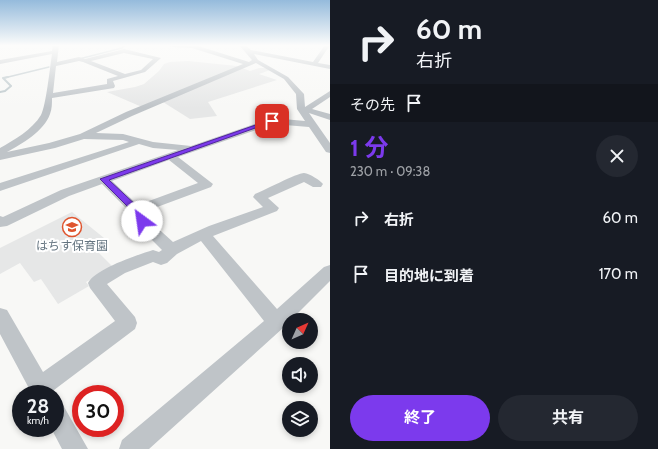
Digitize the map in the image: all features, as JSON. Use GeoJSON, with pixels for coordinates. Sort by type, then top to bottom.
{"type":"FeatureCollection","features":[{"type":"Feature","properties":{"kind":"street"},"geometry":{"type":"LineString","coordinates":[[0,152],[21,141],[41,123],[46,114],[54,66]]}},
{"type":"Feature","properties":{"kind":"street"},"geometry":{"type":"LineString","coordinates":[[98,66],[125,76]]}},
{"type":"Feature","properties":{"kind":"street"},"geometry":{"type":"LineString","coordinates":[[50,96],[111,86],[109,80],[143,71],[149,66]]}},
{"type":"Feature","properties":{"kind":"street"},"geometry":{"type":"LineString","coordinates":[[0,157],[51,146],[83,136],[129,114],[243,66]]}},
{"type":"Feature","properties":{"kind":"street"},"geometry":{"type":"LineString","coordinates":[[260,66],[286,78],[300,94],[301,109],[305,111],[311,124],[330,150]]}},
{"type":"Feature","properties":{"kind":"street"},"geometry":{"type":"LineString","coordinates":[[305,111],[330,93]]}},
{"type":"Feature","properties":{"kind":"street"},"geometry":{"type":"LineString","coordinates":[[305,111],[330,117]]}},
{"type":"Feature","properties":{"kind":"street"},"geometry":{"type":"LineString","coordinates":[[0,221],[2,223],[65,192],[272,121],[311,124]]}},
{"type":"Feature","properties":{"kind":"street"},"geometry":{"type":"LineString","coordinates":[[83,136],[123,137],[153,145],[194,148]]}},
{"type":"Feature","properties":{"kind":"street"},"geometry":{"type":"LineString","coordinates":[[0,188],[131,145],[138,141]]}},
{"type":"Feature","properties":{"kind":"street"},"geometry":{"type":"LineString","coordinates":[[170,156],[207,184],[132,212],[172,249]]}},
{"type":"Feature","properties":{"kind":"street"},"geometry":{"type":"LineString","coordinates":[[48,385],[128,323],[96,282],[119,269],[152,256],[161,259],[172,249],[272,208],[259,197],[304,177],[317,184]]}},
{"type":"Feature","properties":{"kind":"street"},"geometry":{"type":"LineString","coordinates":[[104,179],[136,210]]}},
{"type":"Feature","properties":{"kind":"street"},"geometry":{"type":"LineString","coordinates":[[204,235],[276,322]]}},
{"type":"Feature","properties":{"kind":"street"},"geometry":{"type":"LineString","coordinates":[[131,449],[276,322],[330,271]]}},
{"type":"Feature","properties":{"kind":"street"},"geometry":{"type":"LineString","coordinates":[[0,316],[39,385]]}},
{"type":"Feature","properties":{"kind":"street"},"geometry":{"type":"LineString","coordinates":[[64,428],[76,449]]}},
{"type":"Feature","properties":{"kind":"shaded area"},"geometry":{"type":"Polygon","coordinates":[[[163,66],[237,66],[250,71],[259,68],[267,68],[270,70],[259,74],[277,80],[208,102],[217,116],[190,119],[163,102],[142,107],[107,92],[144,84],[163,66]]]}},
{"type":"Feature","properties":{"kind":"shaded area"},"geometry":{"type":"Polygon","coordinates":[[[72,212],[104,238],[92,246],[113,267],[86,282],[89,286],[58,304],[41,279],[34,282],[20,263],[0,274],[0,248],[72,212]]]}},
{"type":"Feature","properties":{"kind":"waterway"},"geometry":{"type":"LineString","coordinates":[[4,78],[49,67]]}},
{"type":"Feature","properties":{"kind":"waterway"},"geometry":{"type":"LineString","coordinates":[[0,92],[5,91],[11,86],[3,78],[8,77]]}},
{"type":"Feature","properties":{"kind":"place","name":"はちす保育園"},"geometry":{"type":"Point","coordinates":[72,227]}},
{"type":"Feature","properties":{"kind":"route"},"geometry":{"type":"LineString","coordinates":[[142,221],[132,212],[136,210],[104,179],[272,121]]}}]}
